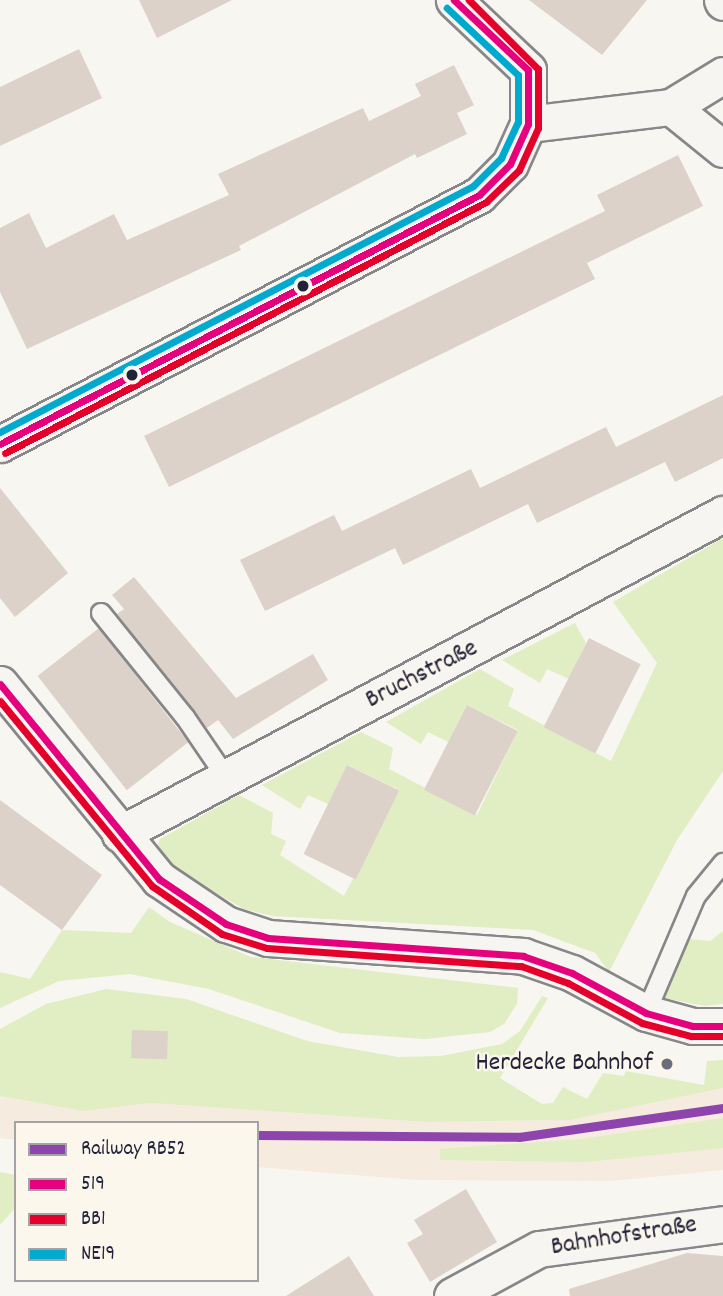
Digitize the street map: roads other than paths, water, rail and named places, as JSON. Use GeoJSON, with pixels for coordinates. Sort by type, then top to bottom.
{"type":"FeatureCollection","features":[{"type":"Feature","properties":{"kind":"street"},"geometry":{"type":"LineString","coordinates":[[0,444],[479,195],[510,164],[528,124],[528,70],[454,0]]}},
{"type":"Feature","properties":{"kind":"street"},"geometry":{"type":"LineString","coordinates":[[528,124],[671,107],[723,75]]}},
{"type":"Feature","properties":{"kind":"street"},"geometry":{"type":"LineString","coordinates":[[671,107],[723,149]]}},
{"type":"Feature","properties":{"kind":"street","name":"Bruchstraße"},"geometry":{"type":"LineString","coordinates":[[120,834],[723,514]]}},
{"type":"Feature","properties":{"kind":"street"},"geometry":{"type":"LineString","coordinates":[[0,684],[120,834],[159,878],[181,895],[249,932],[268,938],[523,956],[572,974],[646,1013],[692,1026],[723,1026]]}},
{"type":"Feature","properties":{"kind":"street","name":"Bahnhofstraße"},"geometry":{"type":"LineString","coordinates":[[452,1296],[539,1250],[723,1224]]}},
{"type":"Feature","properties":{"kind":"lane"},"geometry":{"type":"LineString","coordinates":[[101,613],[226,777]]}},
{"type":"Feature","properties":{"kind":"lane"},"geometry":{"type":"LineString","coordinates":[[646,1013],[696,896],[723,863]]}},
{"type":"Feature","properties":{"kind":"rail line","name":"RB52"},"geometry":{"type":"LineString","coordinates":[[259,1135],[519,1137],[723,1108]]}},
{"type":"Feature","properties":{"kind":"place","name":"Herdecke Bahnhof"},"geometry":{"type":"Point","coordinates":[667,1064]}}]}
